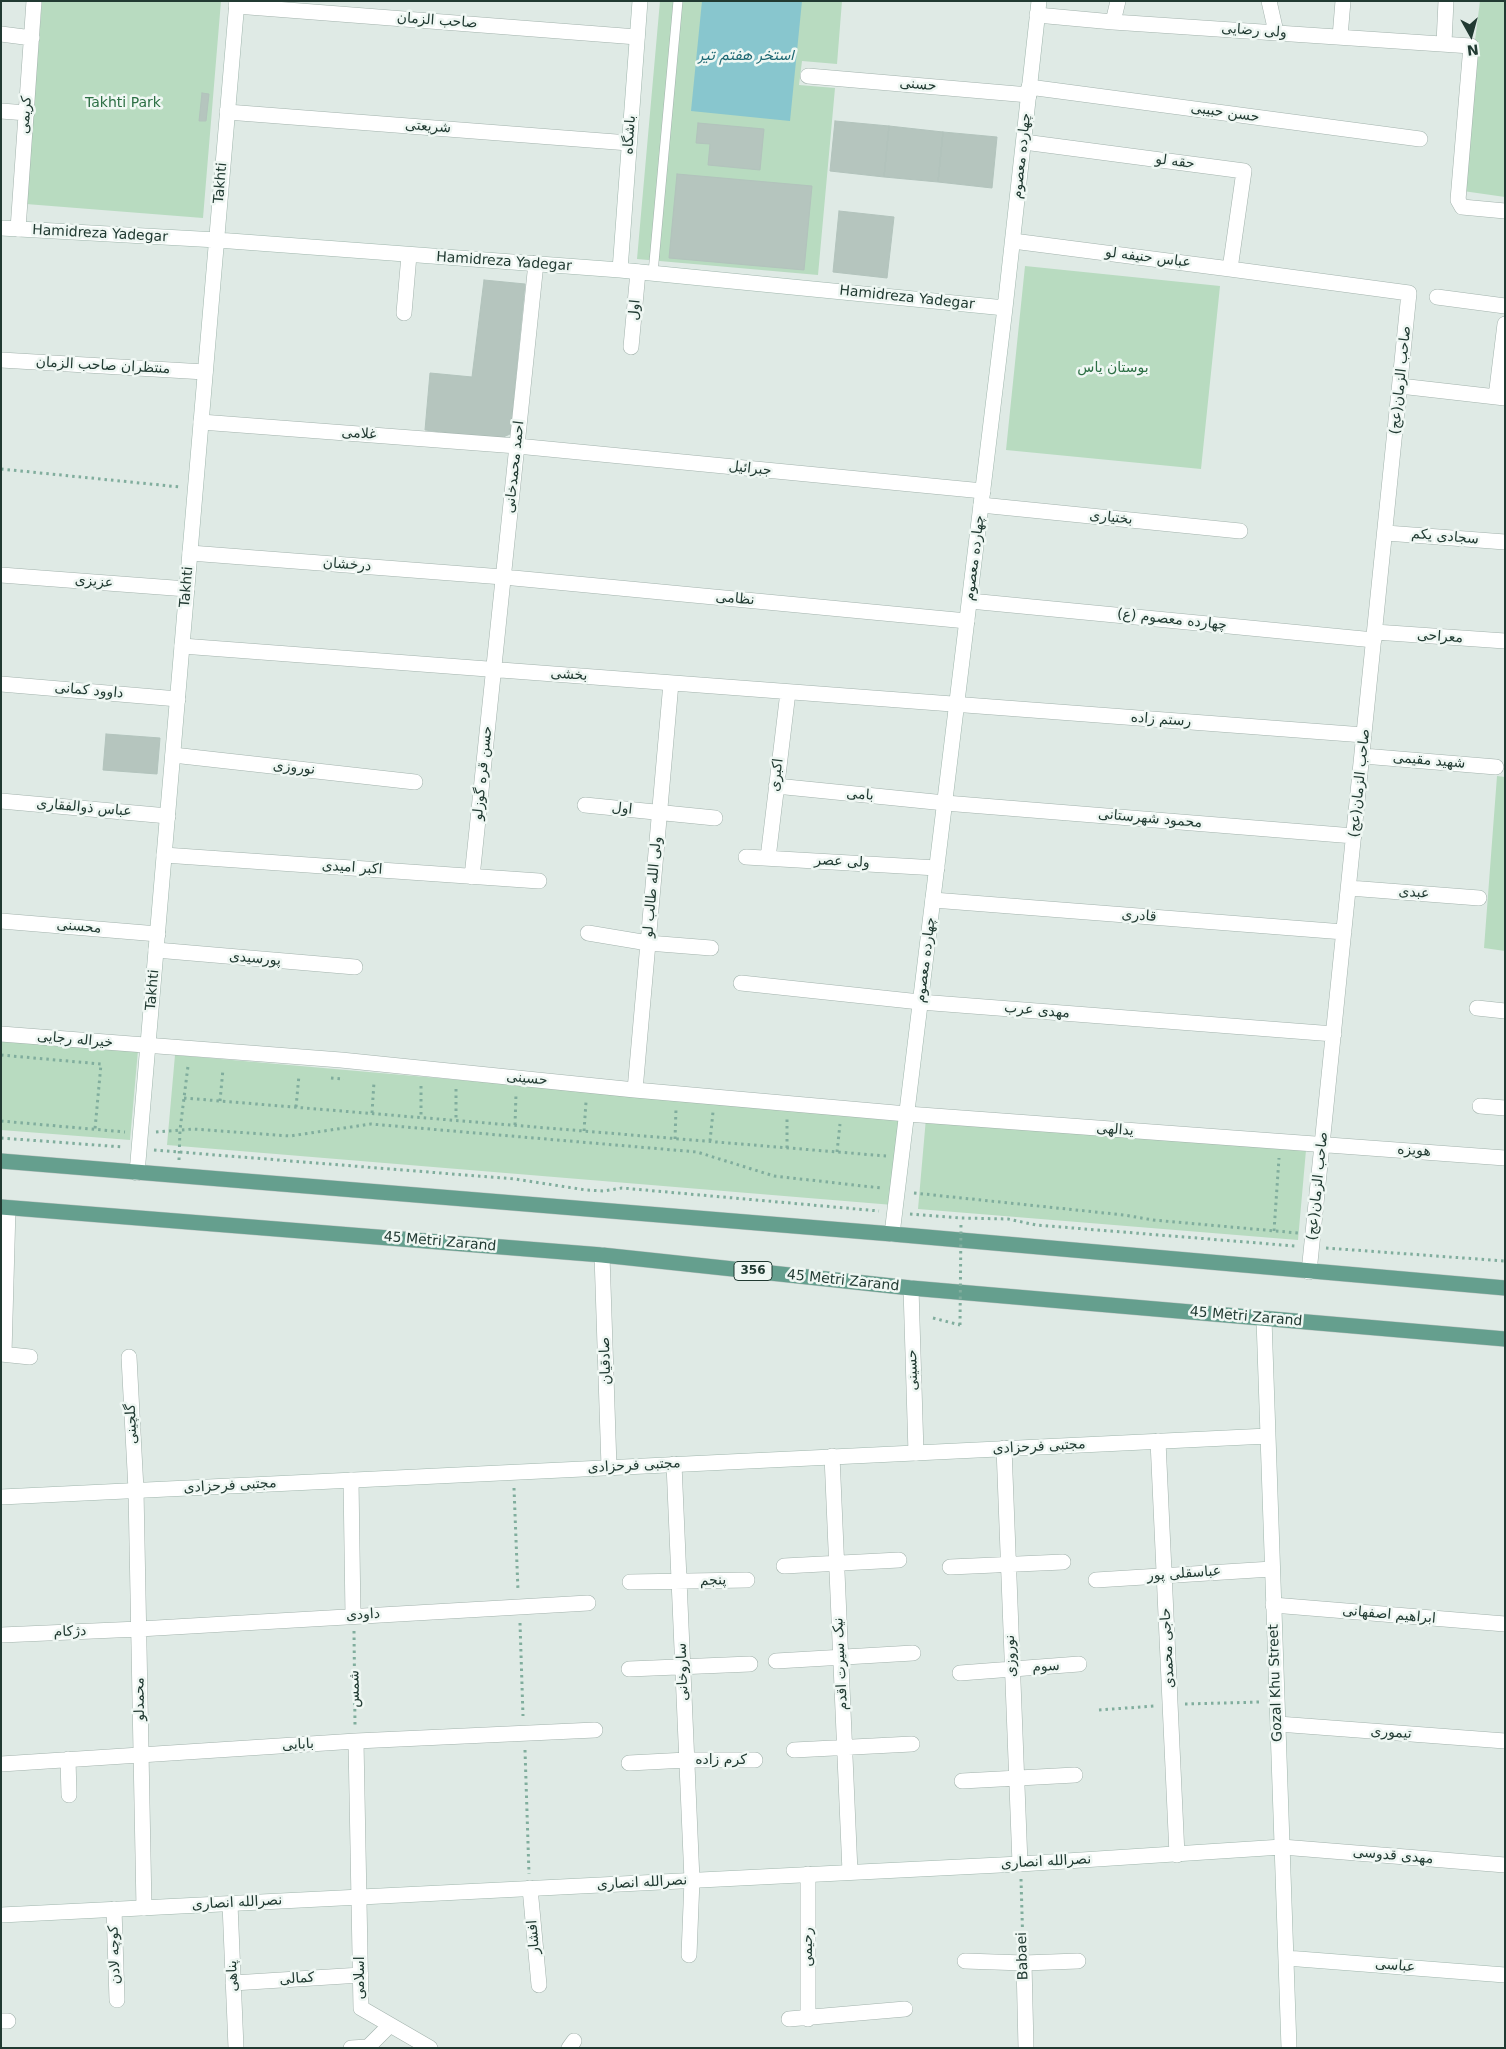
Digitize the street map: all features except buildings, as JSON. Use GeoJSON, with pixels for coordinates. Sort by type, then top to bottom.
{"type":"FeatureCollection","features":[{"type":"Feature","properties":{"kind":"main road"},"geometry":{"type":"LineString","coordinates":[[1,1161],[892,1234],[1505,1288]]}},
{"type":"Feature","properties":{"kind":"main road","name":"45 Metri Zarand"},"geometry":{"type":"LineString","coordinates":[[5,1208],[602,1255],[911,1288],[1505,1339]]}},
{"type":"Feature","properties":{"kind":"street","name":"کریمی"},"geometry":{"type":"LineString","coordinates":[[18,230],[34,1]]}},
{"type":"Feature","properties":{"kind":"street","name":"باشگاه"},"geometry":{"type":"LineString","coordinates":[[620,270],[640,1]]}},
{"type":"Feature","properties":{"kind":"street"},"geometry":{"type":"LineString","coordinates":[[1113,22],[1118,1]]}},
{"type":"Feature","properties":{"kind":"street"},"geometry":{"type":"LineString","coordinates":[[1269,1],[1276,32]]}},
{"type":"Feature","properties":{"kind":"street"},"geometry":{"type":"LineString","coordinates":[[1340,37],[1343,1]]}},
{"type":"Feature","properties":{"kind":"street"},"geometry":{"type":"LineString","coordinates":[[1444,43],[1446,1]]}},
{"type":"Feature","properties":{"kind":"street","name":"صاحب الزمان"},"geometry":{"type":"LineString","coordinates":[[236,4],[637,37]]}},
{"type":"Feature","properties":{"kind":"street","name":"Takhti"},"geometry":{"type":"LineString","coordinates":[[137,1173],[236,4]]}},
{"type":"Feature","properties":{"kind":"street","name":"ولی رضایی"},"geometry":{"type":"LineString","coordinates":[[1038,8],[1113,22],[1471,46],[1458,197],[1462,207],[1505,211]]}},
{"type":"Feature","properties":{"kind":"street","name":"چهارده معصوم"},"geometry":{"type":"LineString","coordinates":[[892,1234],[1006,308],[1038,8]]}},
{"type":"Feature","properties":{"kind":"street"},"geometry":{"type":"LineString","coordinates":[[1,34],[32,38]]}},
{"type":"Feature","properties":{"kind":"street","name":"حسنی"},"geometry":{"type":"LineString","coordinates":[[808,76],[1029,91]]}},
{"type":"Feature","properties":{"kind":"street","name":"حسن حبیبی"},"geometry":{"type":"LineString","coordinates":[[1029,91],[1420,140]]}},
{"type":"Feature","properties":{"kind":"street"},"geometry":{"type":"LineString","coordinates":[[1,111],[26,113]]}},
{"type":"Feature","properties":{"kind":"street","name":"شریعتی"},"geometry":{"type":"LineString","coordinates":[[227,112],[629,143]]}},
{"type":"Feature","properties":{"kind":"street","name":"حقه لو"},"geometry":{"type":"LineString","coordinates":[[1024,142],[1244,171],[1230,269]]}},
{"type":"Feature","properties":{"kind":"street","name":"Hamidreza Yadegar"},"geometry":{"type":"LineString","coordinates":[[1,228],[217,240],[646,272],[1006,308]]}},
{"type":"Feature","properties":{"kind":"street","name":"عباس حنیفه لو"},"geometry":{"type":"LineString","coordinates":[[1013,241],[1410,294]]}},
{"type":"Feature","properties":{"kind":"street"},"geometry":{"type":"LineString","coordinates":[[404,313],[409,255]]}},
{"type":"Feature","properties":{"kind":"street","name":"احمد محمدخانی"},"geometry":{"type":"LineString","coordinates":[[493,670],[536,264]]}},
{"type":"Feature","properties":{"kind":"street","name":"اول"},"geometry":{"type":"LineString","coordinates":[[632,348],[646,272]]}},
{"type":"Feature","properties":{"kind":"street","name":"صاحب الزمان(عج)"},"geometry":{"type":"LineString","coordinates":[[1309,1272],[1307,1247],[1322,1144],[1334,1034],[1410,294]]}},
{"type":"Feature","properties":{"kind":"street"},"geometry":{"type":"LineString","coordinates":[[1437,297],[1505,306]]}},
{"type":"Feature","properties":{"kind":"street"},"geometry":{"type":"LineString","coordinates":[[1400,386],[1500,397],[1505,324]]}},
{"type":"Feature","properties":{"kind":"street","name":"منتظران صاحب الزمان"},"geometry":{"type":"LineString","coordinates":[[1,360],[205,372]]}},
{"type":"Feature","properties":{"kind":"street","name":"غلامی"},"geometry":{"type":"LineString","coordinates":[[201,422],[517,446]]}},
{"type":"Feature","properties":{"kind":"street","name":"جبرائیل"},"geometry":{"type":"LineString","coordinates":[[517,446],[982,498]]}},
{"type":"Feature","properties":{"kind":"street","name":"بختیاری"},"geometry":{"type":"LineString","coordinates":[[982,498],[1240,531]]}},
{"type":"Feature","properties":{"kind":"street","name":"سجادی یکم"},"geometry":{"type":"LineString","coordinates":[[1386,532],[1505,542]]}},
{"type":"Feature","properties":{"kind":"street","name":"درخشان"},"geometry":{"type":"LineString","coordinates":[[190,553],[503,578]]}},
{"type":"Feature","properties":{"kind":"street","name":"عزیزی"},"geometry":{"type":"LineString","coordinates":[[1,574],[187,589]]}},
{"type":"Feature","properties":{"kind":"street","name":"نظامی"},"geometry":{"type":"LineString","coordinates":[[503,578],[967,621]]}},
{"type":"Feature","properties":{"kind":"street","name":"چهارده معصوم (ع)"},"geometry":{"type":"LineString","coordinates":[[970,601],[1375,636]]}},
{"type":"Feature","properties":{"kind":"street","name":"معراحی"},"geometry":{"type":"LineString","coordinates":[[1375,636],[1505,641]]}},
{"type":"Feature","properties":{"kind":"street","name":"بخشی"},"geometry":{"type":"LineString","coordinates":[[182,646],[957,705]]}},
{"type":"Feature","properties":{"kind":"street","name":"حسن قره گوزلو"},"geometry":{"type":"LineString","coordinates":[[472,877],[493,670]]}},
{"type":"Feature","properties":{"kind":"street","name":"ولی الله طالب لو"},"geometry":{"type":"LineString","coordinates":[[635,1090],[671,683]]}},
{"type":"Feature","properties":{"kind":"street","name":"داوود کمانی"},"geometry":{"type":"LineString","coordinates":[[1,684],[178,699]]}},
{"type":"Feature","properties":{"kind":"street","name":"اکبری"},"geometry":{"type":"LineString","coordinates":[[768,858],[788,692]]}},
{"type":"Feature","properties":{"kind":"street","name":"رستم زاده"},"geometry":{"type":"LineString","coordinates":[[957,705],[1364,735]]}},
{"type":"Feature","properties":{"kind":"street","name":"نوروزی"},"geometry":{"type":"LineString","coordinates":[[173,755],[414,782]]}},
{"type":"Feature","properties":{"kind":"street","name":"شهید مقیمی"},"geometry":{"type":"LineString","coordinates":[[1362,756],[1496,767]]}},
{"type":"Feature","properties":{"kind":"street","name":"بامی"},"geometry":{"type":"LineString","coordinates":[[776,786],[945,803]]}},
{"type":"Feature","properties":{"kind":"street","name":"عباس ذوالفقاری"},"geometry":{"type":"LineString","coordinates":[[1,801],[168,816]]}},
{"type":"Feature","properties":{"kind":"street","name":"محمود شهرستانی"},"geometry":{"type":"LineString","coordinates":[[945,803],[1354,836]]}},
{"type":"Feature","properties":{"kind":"street","name":"اول"},"geometry":{"type":"LineString","coordinates":[[585,805],[715,818]]}},
{"type":"Feature","properties":{"kind":"street","name":"اکبر امیدی"},"geometry":{"type":"LineString","coordinates":[[164,855],[539,881]]}},
{"type":"Feature","properties":{"kind":"street","name":"ولی عصر"},"geometry":{"type":"LineString","coordinates":[[746,857],[937,868]]}},
{"type":"Feature","properties":{"kind":"street","name":"عبدی"},"geometry":{"type":"LineString","coordinates":[[1349,888],[1479,898]]}},
{"type":"Feature","properties":{"kind":"street","name":"قادری"},"geometry":{"type":"LineString","coordinates":[[933,900],[1344,932]]}},
{"type":"Feature","properties":{"kind":"street","name":"محسنی"},"geometry":{"type":"LineString","coordinates":[[1,920],[158,934]]}},
{"type":"Feature","properties":{"kind":"street"},"geometry":{"type":"LineString","coordinates":[[588,933],[648,944],[712,948]]}},
{"type":"Feature","properties":{"kind":"street","name":"پورسیدی"},"geometry":{"type":"LineString","coordinates":[[156,950],[354,967]]}},
{"type":"Feature","properties":{"kind":"street","name":"مهدی عرب"},"geometry":{"type":"LineString","coordinates":[[741,983],[920,1002],[1334,1034]]}},
{"type":"Feature","properties":{"kind":"street"},"geometry":{"type":"LineString","coordinates":[[1477,1008],[1505,1011]]}},
{"type":"Feature","properties":{"kind":"street","name":"خیراله رجایی"},"geometry":{"type":"LineString","coordinates":[[1,1034],[148,1046]]}},
{"type":"Feature","properties":{"kind":"street","name":"حسینی"},"geometry":{"type":"LineString","coordinates":[[148,1046],[341,1060],[635,1090],[907,1114]]}},
{"type":"Feature","properties":{"kind":"street"},"geometry":{"type":"LineString","coordinates":[[1480,1106],[1505,1108]]}},
{"type":"Feature","properties":{"kind":"street","name":"یدالهی"},"geometry":{"type":"LineString","coordinates":[[907,1114],[1322,1144]]}},
{"type":"Feature","properties":{"kind":"street","name":"هویزه"},"geometry":{"type":"LineString","coordinates":[[1322,1144],[1505,1158]]}},
{"type":"Feature","properties":{"kind":"street"},"geometry":{"type":"LineString","coordinates":[[5,1208],[2,1354],[30,1357]]}},
{"type":"Feature","properties":{"kind":"street","name":"صادقیان"},"geometry":{"type":"LineString","coordinates":[[602,1255],[609,1467]]}},
{"type":"Feature","properties":{"kind":"street","name":"حسینی"},"geometry":{"type":"LineString","coordinates":[[911,1288],[916,1453]]}},
{"type":"Feature","properties":{"kind":"street","name":"Gozal Khu Street"},"geometry":{"type":"LineString","coordinates":[[1264,1319],[1289,2048]]}},
{"type":"Feature","properties":{"kind":"street","name":"گلچینی"},"geometry":{"type":"LineString","coordinates":[[129,1357],[136,1490]]}},
{"type":"Feature","properties":{"kind":"street","name":"مجتبی فرحزادی"},"geometry":{"type":"LineString","coordinates":[[1,1497],[1268,1436]]}},
{"type":"Feature","properties":{"kind":"street","name":"حاجی محمدی"},"geometry":{"type":"LineString","coordinates":[[1158,1441],[1177,1855]]}},
{"type":"Feature","properties":{"kind":"street","name":"نوروزی"},"geometry":{"type":"LineString","coordinates":[[1004,1448],[1020,1864]]}},
{"type":"Feature","properties":{"kind":"street","name":"نیک سیرت اقدم"},"geometry":{"type":"LineString","coordinates":[[832,1456],[850,1872]]}},
{"type":"Feature","properties":{"kind":"street","name":"ساروخانی"},"geometry":{"type":"LineString","coordinates":[[674,1464],[692,1880],[689,1955]]}},
{"type":"Feature","properties":{"kind":"street"},"geometry":{"type":"LineString","coordinates":[[351,1480],[353,1616]]}},
{"type":"Feature","properties":{"kind":"street","name":"محمدلو"},"geometry":{"type":"LineString","coordinates":[[136,1490],[144,1908]]}},
{"type":"Feature","properties":{"kind":"street"},"geometry":{"type":"LineString","coordinates":[[784,1566],[899,1560]]}},
{"type":"Feature","properties":{"kind":"street"},"geometry":{"type":"LineString","coordinates":[[950,1567],[1063,1562]]}},
{"type":"Feature","properties":{"kind":"street","name":"عباسقلی پور"},"geometry":{"type":"LineString","coordinates":[[1096,1580],[1272,1568]]}},
{"type":"Feature","properties":{"kind":"street","name":"پنجم"},"geometry":{"type":"LineString","coordinates":[[630,1582],[747,1580]]}},
{"type":"Feature","properties":{"kind":"street","name":"داودی"},"geometry":{"type":"LineString","coordinates":[[139,1629],[588,1603]]}},
{"type":"Feature","properties":{"kind":"street","name":"ابراهیم اصفهانی"},"geometry":{"type":"LineString","coordinates":[[1273,1605],[1505,1624]]}},
{"type":"Feature","properties":{"kind":"street","name":"دژکام"},"geometry":{"type":"LineString","coordinates":[[1,1635],[139,1629]]}},
{"type":"Feature","properties":{"kind":"street"},"geometry":{"type":"LineString","coordinates":[[776,1661],[913,1652]]}},
{"type":"Feature","properties":{"kind":"street"},"geometry":{"type":"LineString","coordinates":[[629,1669],[750,1664]]}},
{"type":"Feature","properties":{"kind":"street","name":"سوم"},"geometry":{"type":"LineString","coordinates":[[960,1673],[1080,1664]]}},
{"type":"Feature","properties":{"kind":"street","name":"تیموری"},"geometry":{"type":"LineString","coordinates":[[1278,1724],[1505,1741]]}},
{"type":"Feature","properties":{"kind":"street","name":"بابایی"},"geometry":{"type":"LineString","coordinates":[[1,1764],[356,1741],[595,1730]]}},
{"type":"Feature","properties":{"kind":"street"},"geometry":{"type":"LineString","coordinates":[[356,1741],[358,1897]]}},
{"type":"Feature","properties":{"kind":"street"},"geometry":{"type":"LineString","coordinates":[[794,1750],[912,1744]]}},
{"type":"Feature","properties":{"kind":"street"},"geometry":{"type":"LineString","coordinates":[[68,1759],[69,1795]]}},
{"type":"Feature","properties":{"kind":"street","name":"کرم زاده"},"geometry":{"type":"LineString","coordinates":[[630,1763],[687,1760],[755,1760]]}},
{"type":"Feature","properties":{"kind":"street"},"geometry":{"type":"LineString","coordinates":[[962,1781],[1075,1775]]}},
{"type":"Feature","properties":{"kind":"street","name":"نصرالله انصاری"},"geometry":{"type":"LineString","coordinates":[[1,1915],[1020,1864],[1282,1848]]}},
{"type":"Feature","properties":{"kind":"street","name":"مهدی قدوسی"},"geometry":{"type":"LineString","coordinates":[[1282,1848],[1505,1865]]}},
{"type":"Feature","properties":{"kind":"street","name":"رحیمی"},"geometry":{"type":"LineString","coordinates":[[808,1874],[808,2019]]}},
{"type":"Feature","properties":{"kind":"street","name":"افشار"},"geometry":{"type":"LineString","coordinates":[[530,1888],[539,1985]]}},
{"type":"Feature","properties":{"kind":"street","name":"اسلامی"},"geometry":{"type":"LineString","coordinates":[[358,1897],[361,2008],[430,2048]]}},
{"type":"Feature","properties":{"kind":"street","name":"پناهی"},"geometry":{"type":"LineString","coordinates":[[230,1904],[236,2048]]}},
{"type":"Feature","properties":{"kind":"street","name":"کوچه لادن"},"geometry":{"type":"LineString","coordinates":[[114,1910],[117,2000]]}},
{"type":"Feature","properties":{"kind":"street","name":"عباسی"},"geometry":{"type":"LineString","coordinates":[[1286,1958],[1505,1975]]}},
{"type":"Feature","properties":{"kind":"street"},"geometry":{"type":"LineString","coordinates":[[965,1961],[1024,1963],[1078,1961]]}},
{"type":"Feature","properties":{"kind":"street","name":"Babaei"},"geometry":{"type":"LineString","coordinates":[[1024,1963],[1026,2048]]}},
{"type":"Feature","properties":{"kind":"street","name":"کمالی"},"geometry":{"type":"LineString","coordinates":[[233,1983],[361,1975]]}},
{"type":"Feature","properties":{"kind":"street"},"geometry":{"type":"LineString","coordinates":[[789,2019],[905,2010]]}},
{"type":"Feature","properties":{"kind":"street"},"geometry":{"type":"LineString","coordinates":[[352,2048],[368,2046],[390,2025]]}},
{"type":"Feature","properties":{"kind":"lane"},"geometry":{"type":"LineString","coordinates":[[646,272],[678,1]]}},
{"type":"Feature","properties":{"kind":"path"},"geometry":{"type":"LineString","coordinates":[[1,469],[195,488]]}},
{"type":"Feature","properties":{"kind":"path"},"geometry":{"type":"LineString","coordinates":[[1,1055],[101,1064],[95,1129]]}},
{"type":"Feature","properties":{"kind":"path"},"geometry":{"type":"LineString","coordinates":[[179,1161],[180,1130],[188,1066],[197,1067]]}},
{"type":"Feature","properties":{"kind":"path"},"geometry":{"type":"LineString","coordinates":[[214,1068],[232,1070]]}},
{"type":"Feature","properties":{"kind":"path"},"geometry":{"type":"LineString","coordinates":[[220,1101],[223,1069]]}},
{"type":"Feature","properties":{"kind":"path"},"geometry":{"type":"LineString","coordinates":[[290,1075],[308,1076]]}},
{"type":"Feature","properties":{"kind":"path"},"geometry":{"type":"LineString","coordinates":[[296,1107],[299,1075]]}},
{"type":"Feature","properties":{"kind":"path"},"geometry":{"type":"LineString","coordinates":[[327,1078],[346,1079]]}},
{"type":"Feature","properties":{"kind":"path"},"geometry":{"type":"LineString","coordinates":[[364,1081],[383,1082]]}},
{"type":"Feature","properties":{"kind":"path"},"geometry":{"type":"LineString","coordinates":[[372,1113],[374,1082]]}},
{"type":"Feature","properties":{"kind":"path"},"geometry":{"type":"LineString","coordinates":[[411,1085],[429,1086]]}},
{"type":"Feature","properties":{"kind":"path"},"geometry":{"type":"LineString","coordinates":[[420,1086],[421,1118]]}},
{"type":"Feature","properties":{"kind":"path"},"geometry":{"type":"LineString","coordinates":[[447,1088],[464,1089]]}},
{"type":"Feature","properties":{"kind":"path"},"geometry":{"type":"LineString","coordinates":[[456,1088],[456,1120]]}},
{"type":"Feature","properties":{"kind":"path"},"geometry":{"type":"LineString","coordinates":[[508,1093],[525,1094]]}},
{"type":"Feature","properties":{"kind":"path"},"geometry":{"type":"LineString","coordinates":[[515,1125],[516,1094]]}},
{"type":"Feature","properties":{"kind":"path"},"geometry":{"type":"LineString","coordinates":[[184,1098],[892,1156]]}},
{"type":"Feature","properties":{"kind":"path"},"geometry":{"type":"LineString","coordinates":[[578,1099],[595,1100]]}},
{"type":"Feature","properties":{"kind":"path"},"geometry":{"type":"LineString","coordinates":[[584,1131],[586,1099]]}},
{"type":"Feature","properties":{"kind":"path"},"geometry":{"type":"LineString","coordinates":[[668,1106],[686,1108]]}},
{"type":"Feature","properties":{"kind":"path"},"geometry":{"type":"LineString","coordinates":[[675,1139],[677,1107]]}},
{"type":"Feature","properties":{"kind":"path"},"geometry":{"type":"LineString","coordinates":[[704,1109],[722,1111]]}},
{"type":"Feature","properties":{"kind":"path"},"geometry":{"type":"LineString","coordinates":[[710,1141],[713,1110]]}},
{"type":"Feature","properties":{"kind":"path"},"geometry":{"type":"LineString","coordinates":[[778,1116],[796,1117]]}},
{"type":"Feature","properties":{"kind":"path"},"geometry":{"type":"LineString","coordinates":[[787,1116],[787,1148]]}},
{"type":"Feature","properties":{"kind":"path"},"geometry":{"type":"LineString","coordinates":[[837,1152],[840,1120],[849,1122]]}},
{"type":"Feature","properties":{"kind":"path"},"geometry":{"type":"LineString","coordinates":[[1,1121],[140,1133],[180,1130],[290,1136],[371,1124],[697,1152],[774,1176],[1124,1215],[1153,1220],[1303,1234],[1307,1247]]}},
{"type":"Feature","properties":{"kind":"path"},"geometry":{"type":"LineString","coordinates":[[1,1138],[515,1179],[586,1190],[604,1191],[622,1188],[960,1218],[1008,1219],[1036,1225],[1505,1261]]}},
{"type":"Feature","properties":{"kind":"path"},"geometry":{"type":"LineString","coordinates":[[1269,1157],[1287,1158]]}},
{"type":"Feature","properties":{"kind":"path"},"geometry":{"type":"LineString","coordinates":[[1274,1231],[1279,1158]]}},
{"type":"Feature","properties":{"kind":"path"},"geometry":{"type":"LineString","coordinates":[[933,1318],[960,1324],[961,1221]]}},
{"type":"Feature","properties":{"kind":"path"},"geometry":{"type":"LineString","coordinates":[[1329,1239],[1328,1248],[1330,1256]]}},
{"type":"Feature","properties":{"kind":"path"},"geometry":{"type":"LineString","coordinates":[[514,1472],[530,1888]]}},
{"type":"Feature","properties":{"kind":"path","name":"شمس"},"geometry":{"type":"LineString","coordinates":[[353,1616],[356,1741]]}},
{"type":"Feature","properties":{"kind":"path"},"geometry":{"type":"LineString","coordinates":[[1099,1710],[1170,1704],[1277,1702]]}},
{"type":"Feature","properties":{"kind":"path","name":"Babaei"},"geometry":{"type":"LineString","coordinates":[[1020,1864],[1024,1963]]}},
{"type":"Feature","properties":{"kind":"green space","name":"Takhti Park"},"geometry":{"type":"Polygon","coordinates":[[[42,1],[221,1],[203,218],[26,204],[42,1]]]}},
{"type":"Feature","properties":{"kind":"green space"},"geometry":{"type":"Polygon","coordinates":[[[660,1],[842,1],[837,64],[802,61],[799,85],[835,88],[818,275],[637,259],[660,1]]]}},
{"type":"Feature","properties":{"kind":"green space"},"geometry":{"type":"Polygon","coordinates":[[[1480,1],[1505,1],[1505,197],[1456,190],[1480,1]]]}},
{"type":"Feature","properties":{"kind":"green space","name":"بوستان یاس"},"geometry":{"type":"Polygon","coordinates":[[[1025,266],[1220,286],[1201,469],[1006,450],[1025,266]]]}},
{"type":"Feature","properties":{"kind":"green space"},"geometry":{"type":"Polygon","coordinates":[[[1497,776],[1505,777],[1505,951],[1484,948],[1497,776]]]}},
{"type":"Feature","properties":{"kind":"green space"},"geometry":{"type":"Polygon","coordinates":[[[1,1039],[138,1050],[130,1140],[1,1130],[1,1039]]]}},
{"type":"Feature","properties":{"kind":"green space"},"geometry":{"type":"Polygon","coordinates":[[[175,1055],[893,1118],[900,1122],[893,1205],[167,1145],[175,1055]]]}},
{"type":"Feature","properties":{"kind":"green space"},"geometry":{"type":"Polygon","coordinates":[[[926,1118],[1306,1150],[1298,1240],[918,1209],[926,1118]]]}},
{"type":"Feature","properties":{"kind":"water","name":"استخر هفتم تیر"},"geometry":{"type":"Polygon","coordinates":[[[702,1],[802,1],[790,121],[691,111],[702,1]]]}}]}
